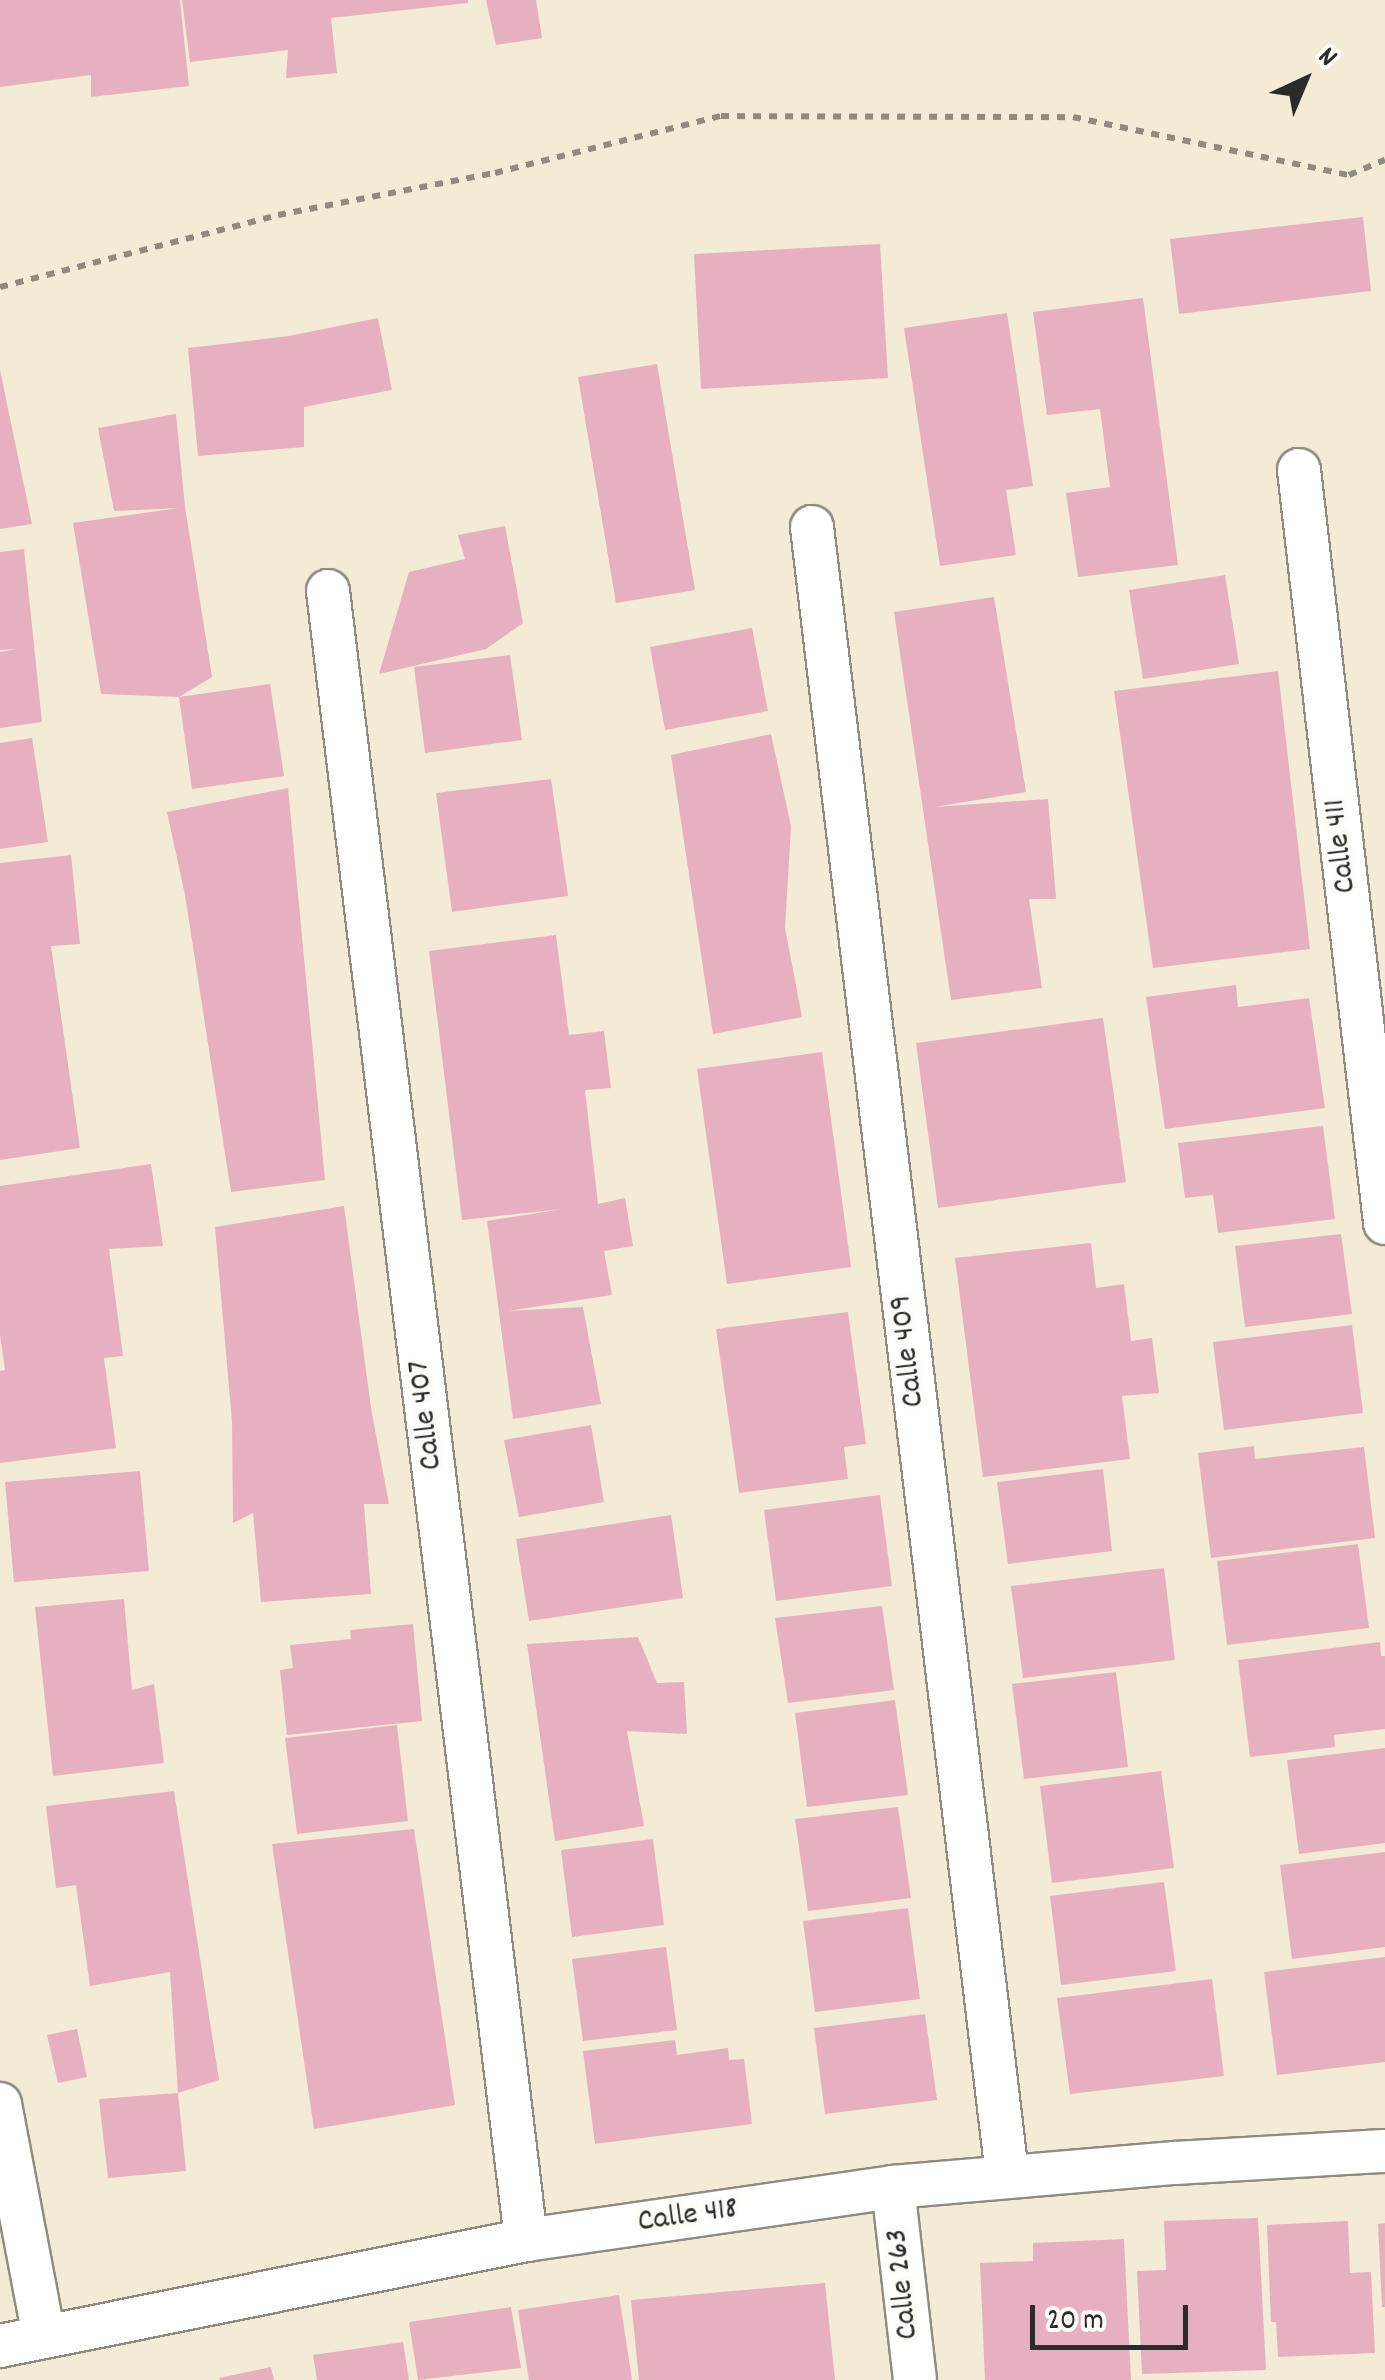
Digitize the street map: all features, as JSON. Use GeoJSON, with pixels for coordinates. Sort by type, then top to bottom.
{"type":"FeatureCollection","features":[{"type":"Feature","properties":{"kind":"street","name":"Calle 411"},"geometry":{"type":"LineString","coordinates":[[1299,470],[1385,1222]]}},
{"type":"Feature","properties":{"kind":"street","name":"Calle 409"},"geometry":{"type":"LineString","coordinates":[[812,527],[1007,2175]]}},
{"type":"Feature","properties":{"kind":"street","name":"Calle 407"},"geometry":{"type":"LineString","coordinates":[[328,590],[526,2240]]}},
{"type":"Feature","properties":{"kind":"street"},"geometry":{"type":"LineString","coordinates":[[0,2104],[44,2336]]}},
{"type":"Feature","properties":{"kind":"street","name":"Calle 418"},"geometry":{"type":"LineString","coordinates":[[0,2346],[526,2240],[893,2187],[1007,2175],[1385,2152]]}},
{"type":"Feature","properties":{"kind":"street","name":"Calle 263"},"geometry":{"type":"LineString","coordinates":[[893,2187],[915,2380]]}},
{"type":"Feature","properties":{"kind":"path"},"geometry":{"type":"LineString","coordinates":[[0,287],[278,215],[496,173],[721,116],[1073,117],[1349,175],[1385,160]]}},
{"type":"Feature","properties":{"kind":"building"},"geometry":{"type":"Polygon","coordinates":[[[0,0],[180,0],[189,86],[91,97],[91,75],[0,87],[0,0]]]}},
{"type":"Feature","properties":{"kind":"building"},"geometry":{"type":"Polygon","coordinates":[[[182,0],[468,3],[331,18],[337,73],[286,78],[288,50],[190,62],[182,0]]]}},
{"type":"Feature","properties":{"kind":"building"},"geometry":{"type":"Polygon","coordinates":[[[486,0],[536,0],[542,38],[496,45],[486,0]]]}},
{"type":"Feature","properties":{"kind":"building"},"geometry":{"type":"Polygon","coordinates":[[[1363,217],[1371,291],[1179,314],[1170,239],[1363,217]]]}},
{"type":"Feature","properties":{"kind":"building"},"geometry":{"type":"Polygon","coordinates":[[[880,244],[888,378],[701,389],[694,254],[880,244]]]}},
{"type":"Feature","properties":{"kind":"building"},"geometry":{"type":"Polygon","coordinates":[[[1143,298],[1178,565],[1078,577],[1066,493],[1110,487],[1100,409],[1047,415],[1033,312],[1143,298]]]}},
{"type":"Feature","properties":{"kind":"building"},"geometry":{"type":"Polygon","coordinates":[[[1007,313],[1033,486],[1006,490],[1016,555],[940,566],[904,328],[1007,313]]]}},
{"type":"Feature","properties":{"kind":"building"},"geometry":{"type":"Polygon","coordinates":[[[378,318],[392,390],[304,407],[304,447],[198,456],[188,348],[289,336],[378,318]]]}},
{"type":"Feature","properties":{"kind":"building"},"geometry":{"type":"Polygon","coordinates":[[[657,364],[695,590],[616,603],[578,377],[657,364]]]}},
{"type":"Feature","properties":{"kind":"building"},"geometry":{"type":"Polygon","coordinates":[[[0,370],[32,524],[0,529],[0,370]]]}},
{"type":"Feature","properties":{"kind":"building"},"geometry":{"type":"Polygon","coordinates":[[[176,414],[185,507],[212,677],[179,697],[101,694],[73,523],[179,508],[114,511],[98,428],[176,414]]]}},
{"type":"Feature","properties":{"kind":"building"},"geometry":{"type":"Polygon","coordinates":[[[505,526],[523,623],[486,649],[379,674],[409,572],[465,559],[458,535],[505,526]]]}},
{"type":"Feature","properties":{"kind":"building"},"geometry":{"type":"Polygon","coordinates":[[[24,549],[42,722],[0,728],[0,652],[18,649],[0,650],[0,552],[24,549]]]}},
{"type":"Feature","properties":{"kind":"building"},"geometry":{"type":"Polygon","coordinates":[[[1225,575],[1239,664],[1143,679],[1129,590],[1225,575]]]}},
{"type":"Feature","properties":{"kind":"building"},"geometry":{"type":"Polygon","coordinates":[[[994,597],[1026,792],[934,807],[1048,799],[1056,899],[1029,899],[1042,988],[951,1000],[894,612],[994,597]]]}},
{"type":"Feature","properties":{"kind":"building"},"geometry":{"type":"Polygon","coordinates":[[[752,628],[768,711],[665,730],[650,647],[752,628]]]}},
{"type":"Feature","properties":{"kind":"building"},"geometry":{"type":"Polygon","coordinates":[[[510,655],[522,740],[425,753],[414,667],[510,655]]]}},
{"type":"Feature","properties":{"kind":"building"},"geometry":{"type":"Polygon","coordinates":[[[1278,671],[1310,949],[1153,968],[1114,691],[1278,671]]]}},
{"type":"Feature","properties":{"kind":"building"},"geometry":{"type":"Polygon","coordinates":[[[270,684],[284,776],[192,789],[179,697],[270,684]]]}},
{"type":"Feature","properties":{"kind":"building"},"geometry":{"type":"Polygon","coordinates":[[[771,734],[791,826],[785,928],[802,1017],[713,1034],[671,755],[771,734]]]}},
{"type":"Feature","properties":{"kind":"building"},"geometry":{"type":"Polygon","coordinates":[[[32,738],[48,842],[0,849],[0,743],[32,738]]]}},
{"type":"Feature","properties":{"kind":"building"},"geometry":{"type":"Polygon","coordinates":[[[551,779],[568,896],[452,912],[436,793],[551,779]]]}},
{"type":"Feature","properties":{"kind":"building"},"geometry":{"type":"Polygon","coordinates":[[[288,788],[325,1180],[231,1192],[185,895],[167,812],[288,788]]]}},
{"type":"Feature","properties":{"kind":"building"},"geometry":{"type":"Polygon","coordinates":[[[71,855],[80,944],[51,946],[80,1148],[0,1160],[0,863],[71,855]]]}},
{"type":"Feature","properties":{"kind":"building"},"geometry":{"type":"Polygon","coordinates":[[[556,935],[569,1035],[604,1031],[611,1088],[585,1090],[598,1204],[625,1198],[633,1246],[604,1251],[612,1295],[508,1311],[583,1307],[601,1404],[513,1419],[487,1221],[562,1209],[462,1220],[429,951],[556,935]]]}},
{"type":"Feature","properties":{"kind":"building"},"geometry":{"type":"Polygon","coordinates":[[[1236,985],[1238,1007],[1309,998],[1325,1108],[1165,1129],[1146,997],[1236,985]]]}},
{"type":"Feature","properties":{"kind":"building"},"geometry":{"type":"Polygon","coordinates":[[[1103,1018],[1126,1182],[938,1208],[916,1043],[1103,1018]]]}},
{"type":"Feature","properties":{"kind":"building"},"geometry":{"type":"Polygon","coordinates":[[[822,1052],[851,1267],[727,1284],[697,1069],[822,1052]]]}},
{"type":"Feature","properties":{"kind":"building"},"geometry":{"type":"Polygon","coordinates":[[[1323,1126],[1335,1219],[1218,1233],[1213,1195],[1185,1198],[1178,1143],[1323,1126]]]}},
{"type":"Feature","properties":{"kind":"building"},"geometry":{"type":"Polygon","coordinates":[[[151,1164],[163,1246],[109,1249],[123,1356],[104,1358],[116,1448],[0,1463],[0,1371],[5,1370],[0,1335],[0,1186],[151,1164]]]}},
{"type":"Feature","properties":{"kind":"building"},"geometry":{"type":"Polygon","coordinates":[[[344,1206],[371,1408],[389,1504],[364,1504],[371,1594],[261,1602],[253,1513],[233,1523],[232,1422],[215,1227],[344,1206]]]}},
{"type":"Feature","properties":{"kind":"building"},"geometry":{"type":"Polygon","coordinates":[[[1341,1234],[1352,1314],[1245,1327],[1235,1246],[1341,1234]]]}},
{"type":"Feature","properties":{"kind":"building"},"geometry":{"type":"Polygon","coordinates":[[[1091,1243],[1096,1288],[1124,1284],[1131,1341],[1152,1338],[1159,1393],[1122,1396],[1130,1459],[983,1477],[955,1258],[1091,1243]]]}},
{"type":"Feature","properties":{"kind":"building"},"geometry":{"type":"Polygon","coordinates":[[[848,1312],[866,1444],[844,1447],[848,1479],[739,1493],[716,1329],[848,1312]]]}},
{"type":"Feature","properties":{"kind":"building"},"geometry":{"type":"Polygon","coordinates":[[[1352,1325],[1363,1413],[1224,1430],[1213,1342],[1352,1325]]]}},
{"type":"Feature","properties":{"kind":"building"},"geometry":{"type":"Polygon","coordinates":[[[591,1425],[604,1502],[519,1517],[504,1440],[591,1425]]]}},
{"type":"Feature","properties":{"kind":"building"},"geometry":{"type":"Polygon","coordinates":[[[1254,1446],[1255,1459],[1364,1447],[1375,1538],[1211,1558],[1198,1453],[1254,1446]]]}},
{"type":"Feature","properties":{"kind":"building"},"geometry":{"type":"Polygon","coordinates":[[[1103,1469],[1112,1551],[1008,1564],[997,1482],[1103,1469]]]}},
{"type":"Feature","properties":{"kind":"building"},"geometry":{"type":"Polygon","coordinates":[[[140,1471],[149,1571],[14,1582],[5,1482],[140,1471]]]}},
{"type":"Feature","properties":{"kind":"building"},"geometry":{"type":"Polygon","coordinates":[[[880,1495],[892,1586],[776,1601],[764,1510],[880,1495]]]}},
{"type":"Feature","properties":{"kind":"building"},"geometry":{"type":"Polygon","coordinates":[[[671,1515],[683,1598],[529,1621],[516,1539],[671,1515]]]}},
{"type":"Feature","properties":{"kind":"building"},"geometry":{"type":"Polygon","coordinates":[[[1358,1544],[1369,1628],[1227,1645],[1217,1561],[1358,1544]]]}},
{"type":"Feature","properties":{"kind":"building"},"geometry":{"type":"Polygon","coordinates":[[[1164,1568],[1175,1660],[1023,1678],[1011,1586],[1164,1568]]]}},
{"type":"Feature","properties":{"kind":"building"},"geometry":{"type":"Polygon","coordinates":[[[124,1599],[132,1690],[154,1684],[164,1763],[53,1776],[35,1607],[124,1599]]]}},
{"type":"Feature","properties":{"kind":"building"},"geometry":{"type":"Polygon","coordinates":[[[882,1606],[894,1690],[788,1703],[775,1618],[882,1606]]]}},
{"type":"Feature","properties":{"kind":"building"},"geometry":{"type":"Polygon","coordinates":[[[413,1624],[422,1721],[287,1735],[280,1670],[293,1668],[290,1645],[351,1639],[350,1630],[413,1624]]]}},
{"type":"Feature","properties":{"kind":"building"},"geometry":{"type":"Polygon","coordinates":[[[638,1637],[657,1683],[684,1682],[687,1734],[627,1731],[644,1826],[555,1841],[527,1644],[638,1637]]]}},
{"type":"Feature","properties":{"kind":"building"},"geometry":{"type":"Polygon","coordinates":[[[1380,1642],[1381,1656],[1385,1656],[1385,1729],[1334,1735],[1335,1747],[1250,1757],[1238,1660],[1380,1642]]]}},
{"type":"Feature","properties":{"kind":"building"},"geometry":{"type":"Polygon","coordinates":[[[1116,1672],[1128,1767],[1024,1779],[1012,1684],[1116,1672]]]}},
{"type":"Feature","properties":{"kind":"building"},"geometry":{"type":"Polygon","coordinates":[[[895,1700],[908,1795],[807,1807],[795,1713],[895,1700]]]}},
{"type":"Feature","properties":{"kind":"building"},"geometry":{"type":"Polygon","coordinates":[[[397,1725],[408,1821],[297,1834],[285,1738],[397,1725]]]}},
{"type":"Feature","properties":{"kind":"building"},"geometry":{"type":"Polygon","coordinates":[[[1385,1748],[1385,1843],[1299,1854],[1287,1760],[1385,1748]]]}},
{"type":"Feature","properties":{"kind":"building"},"geometry":{"type":"Polygon","coordinates":[[[1161,1771],[1174,1868],[1052,1883],[1040,1786],[1161,1771]]]}},
{"type":"Feature","properties":{"kind":"building"},"geometry":{"type":"Polygon","coordinates":[[[174,1791],[219,2080],[178,2093],[170,1972],[90,1986],[76,1885],[56,1888],[46,1806],[174,1791]]]}},
{"type":"Feature","properties":{"kind":"building"},"geometry":{"type":"Polygon","coordinates":[[[898,1807],[911,1898],[808,1911],[795,1819],[898,1807]]]}},
{"type":"Feature","properties":{"kind":"building"},"geometry":{"type":"Polygon","coordinates":[[[414,1829],[455,2105],[314,2129],[272,1844],[414,1829]]]}},
{"type":"Feature","properties":{"kind":"building"},"geometry":{"type":"Polygon","coordinates":[[[653,1839],[664,1925],[572,1937],[561,1850],[653,1839]]]}},
{"type":"Feature","properties":{"kind":"building"},"geometry":{"type":"Polygon","coordinates":[[[1385,1852],[1385,1947],[1292,1959],[1280,1865],[1385,1852]]]}},
{"type":"Feature","properties":{"kind":"building"},"geometry":{"type":"Polygon","coordinates":[[[1164,1882],[1176,1971],[1061,1985],[1050,1896],[1164,1882]]]}},
{"type":"Feature","properties":{"kind":"building"},"geometry":{"type":"Polygon","coordinates":[[[908,1908],[920,1999],[815,2012],[803,1921],[908,1908]]]}},
{"type":"Feature","properties":{"kind":"building"},"geometry":{"type":"Polygon","coordinates":[[[666,1947],[677,2030],[583,2041],[572,1959],[666,1947]]]}},
{"type":"Feature","properties":{"kind":"building"},"geometry":{"type":"Polygon","coordinates":[[[1385,1957],[1385,2062],[1277,2075],[1264,1972],[1385,1957]]]}},
{"type":"Feature","properties":{"kind":"building"},"geometry":{"type":"Polygon","coordinates":[[[1212,1979],[1224,2076],[1070,2094],[1057,1998],[1212,1979]]]}},
{"type":"Feature","properties":{"kind":"building"},"geometry":{"type":"Polygon","coordinates":[[[925,2014],[937,2100],[825,2114],[814,2028],[925,2014]]]}},
{"type":"Feature","properties":{"kind":"building"},"geometry":{"type":"Polygon","coordinates":[[[77,2029],[87,2077],[58,2083],[47,2035],[77,2029]]]}},
{"type":"Feature","properties":{"kind":"building"},"geometry":{"type":"Polygon","coordinates":[[[675,2040],[677,2055],[728,2048],[729,2060],[744,2059],[752,2124],[595,2144],[583,2051],[675,2040]]]}},
{"type":"Feature","properties":{"kind":"building"},"geometry":{"type":"Polygon","coordinates":[[[178,2093],[186,2171],[108,2178],[99,2099],[178,2093]]]}},
{"type":"Feature","properties":{"kind":"building"},"geometry":{"type":"Polygon","coordinates":[[[1258,2218],[1266,2370],[1142,2374],[1137,2271],[1166,2270],[1164,2221],[1258,2218]]]}},
{"type":"Feature","properties":{"kind":"building"},"geometry":{"type":"Polygon","coordinates":[[[1348,2221],[1350,2273],[1371,2272],[1375,2353],[1278,2357],[1276,2322],[1271,2322],[1267,2225],[1348,2221]]]}},
{"type":"Feature","properties":{"kind":"building"},"geometry":{"type":"Polygon","coordinates":[[[1385,2223],[1385,2307],[1382,2307],[1378,2224],[1385,2223]]]}},
{"type":"Feature","properties":{"kind":"building"},"geometry":{"type":"Polygon","coordinates":[[[1124,2239],[1131,2380],[985,2380],[980,2263],[1033,2261],[1033,2243],[1124,2239]]]}},
{"type":"Feature","properties":{"kind":"building"},"geometry":{"type":"Polygon","coordinates":[[[825,2283],[835,2380],[639,2380],[631,2300],[825,2283]]]}},
{"type":"Feature","properties":{"kind":"building"},"geometry":{"type":"Polygon","coordinates":[[[619,2295],[632,2380],[529,2380],[518,2310],[619,2295]]]}},
{"type":"Feature","properties":{"kind":"building"},"geometry":{"type":"Polygon","coordinates":[[[511,2307],[521,2368],[418,2380],[409,2322],[511,2307]]]}},
{"type":"Feature","properties":{"kind":"building"},"geometry":{"type":"Polygon","coordinates":[[[403,2342],[409,2380],[317,2380],[313,2355],[403,2342]]]}},
{"type":"Feature","properties":{"kind":"building"},"geometry":{"type":"Polygon","coordinates":[[[271,2367],[274,2380],[219,2378],[271,2367]]]}}]}
